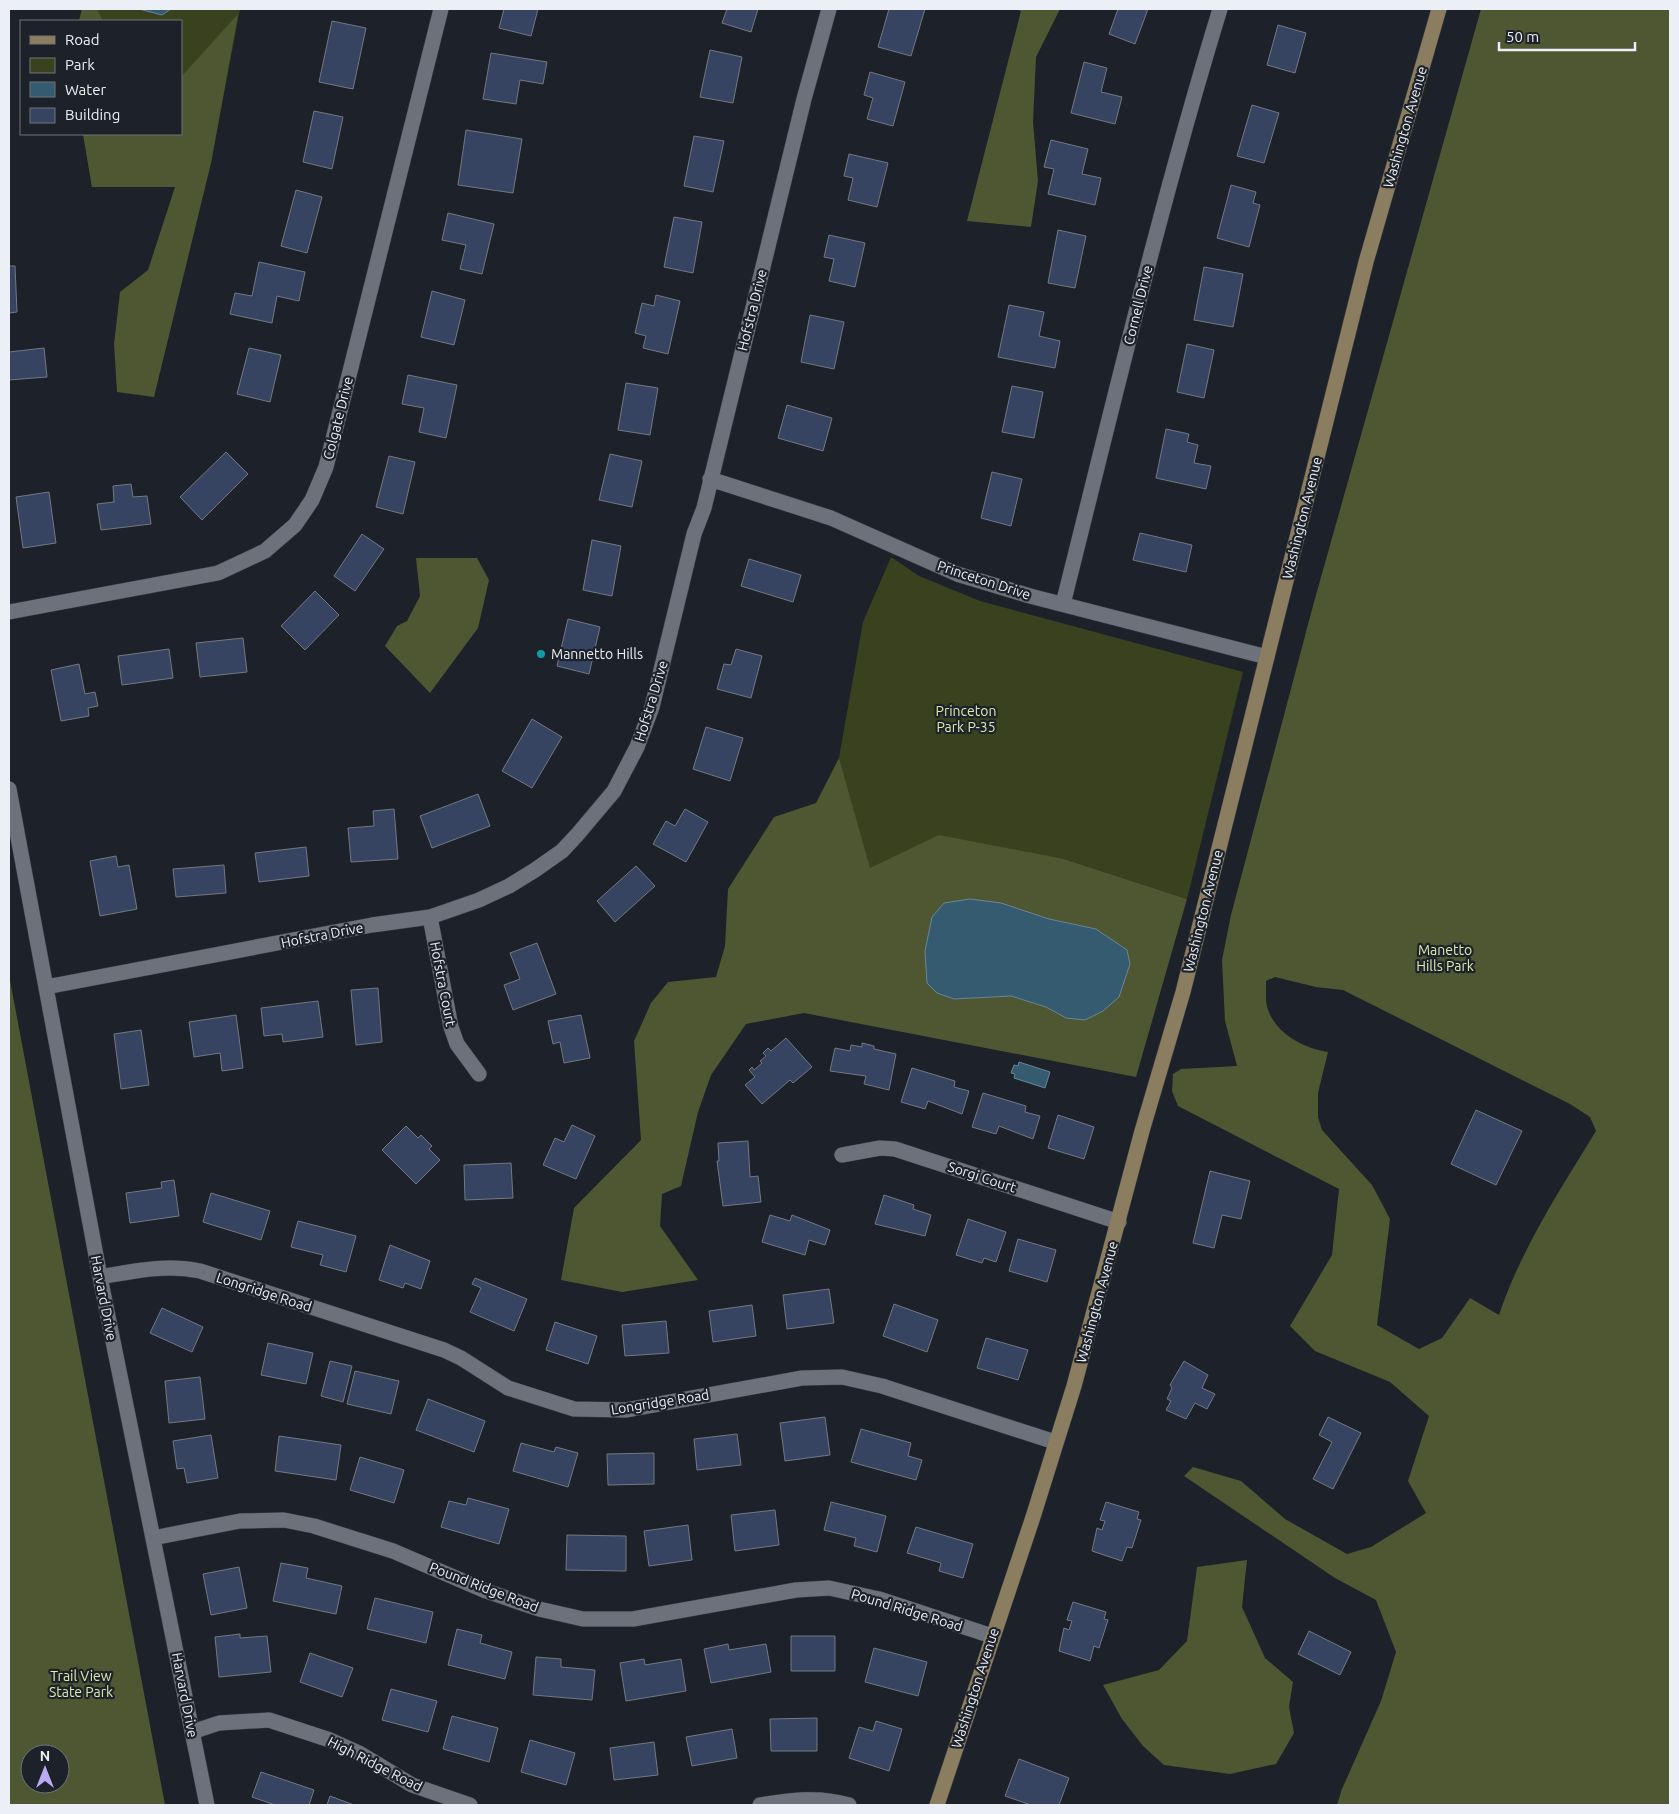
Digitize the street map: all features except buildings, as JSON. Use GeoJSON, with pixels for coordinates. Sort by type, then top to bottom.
{"type":"FeatureCollection","features":[{"type":"Feature","properties":{"kind":"main road","name":"Washington Avenue"},"geometry":{"type":"LineString","coordinates":[[937,1805],[1033,1517],[1074,1386],[1142,1131],[1183,992],[1366,262],[1439,9]]}},
{"type":"Feature","properties":{"kind":"street","name":"Colgate Drive"},"geometry":{"type":"LineString","coordinates":[[9,612],[218,573],[265,551],[295,525],[312,500],[326,467],[441,9]]}},
{"type":"Feature","properties":{"kind":"street","name":"Hofstra Drive"},"geometry":{"type":"LineString","coordinates":[[46,987],[363,927],[430,917],[479,900],[509,886],[535,870],[562,851],[578,835],[614,791],[637,747],[652,707],[694,534],[704,508],[804,99],[829,9]]}},
{"type":"Feature","properties":{"kind":"street","name":"Cornell Drive"},"geometry":{"type":"LineString","coordinates":[[1063,604],[1152,249],[1192,100],[1220,9]]}},
{"type":"Feature","properties":{"kind":"street","name":"Princeton Drive"},"geometry":{"type":"LineString","coordinates":[[710,479],[831,518],[957,574],[1063,604],[1267,657]]}},
{"type":"Feature","properties":{"kind":"street","name":"Harvard Drive"},"geometry":{"type":"LineString","coordinates":[[9,789],[100,1277],[207,1805]]}},
{"type":"Feature","properties":{"kind":"street","name":"Hofstra Court"},"geometry":{"type":"LineString","coordinates":[[430,917],[451,1028],[457,1044],[479,1074]]}},
{"type":"Feature","properties":{"kind":"street","name":"Sorgi Court"},"geometry":{"type":"LineString","coordinates":[[842,1154],[880,1148],[894,1149],[1119,1222]]}},
{"type":"Feature","properties":{"kind":"street","name":"Longridge Road"},"geometry":{"type":"LineString","coordinates":[[100,1277],[159,1268],[184,1268],[200,1271],[444,1350],[461,1358],[508,1388],[574,1409],[626,1410],[802,1378],[842,1377],[882,1386],[1055,1442]]}},
{"type":"Feature","properties":{"kind":"street","name":"Pound Ridge Road"},"geometry":{"type":"LineString","coordinates":[[153,1538],[240,1521],[284,1520],[314,1526],[393,1551],[486,1591],[539,1609],[583,1619],[632,1619],[796,1590],[829,1588],[879,1599],[992,1636]]}},
{"type":"Feature","properties":{"kind":"street","name":"High Ridge Road"},"geometry":{"type":"LineString","coordinates":[[192,1732],[219,1723],[269,1720],[330,1740],[359,1753],[412,1785],[470,1805]]}},
{"type":"Feature","properties":{"kind":"street"},"geometry":{"type":"LineString","coordinates":[[760,1805],[804,1799],[849,1805]]}},
{"type":"Feature","properties":{"kind":"green space"},"geometry":{"type":"Polygon","coordinates":[[[82,9],[139,9],[162,15],[171,9],[240,9],[211,163],[92,187],[83,135],[182,135],[182,20],[79,20],[82,9]]]}},
{"type":"Feature","properties":{"kind":"green space"},"geometry":{"type":"Polygon","coordinates":[[[82,9],[97,9],[102,20],[79,20],[82,9]]]}},
{"type":"Feature","properties":{"kind":"green space"},"geometry":{"type":"Polygon","coordinates":[[[1015,9],[1060,9],[1036,57],[1033,122],[1038,181],[1031,227],[967,221],[1021,11],[1015,9]]]}},
{"type":"Feature","properties":{"kind":"green space","name":"Manetto Hills Park"},"geometry":{"type":"Polygon","coordinates":[[[1481,9],[1670,9],[1670,1805],[1337,1805],[1342,1789],[1381,1701],[1396,1652],[1376,1600],[1335,1578],[1184,1476],[1193,1467],[1241,1481],[1285,1519],[1347,1554],[1371,1547],[1426,1513],[1408,1481],[1429,1416],[1390,1382],[1315,1351],[1290,1326],[1332,1255],[1339,1189],[1178,1106],[1172,1091],[1173,1074],[1181,1069],[1237,1066],[1225,1021],[1222,960],[1231,915],[1314,602],[1481,9]],[[1275,977],[1266,981],[1266,1001],[1269,1012],[1274,1021],[1289,1036],[1308,1047],[1328,1052],[1318,1093],[1318,1117],[1322,1130],[1372,1185],[1390,1219],[1377,1325],[1419,1349],[1442,1338],[1470,1298],[1499,1315],[1518,1267],[1530,1243],[1596,1131],[1590,1117],[1570,1104],[1343,990],[1316,987],[1275,977]]]}},
{"type":"Feature","properties":{"kind":"green space"},"geometry":{"type":"Polygon","coordinates":[[[238,14],[211,163],[154,397],[117,392],[114,344],[120,292],[148,270],[175,187],[92,187],[83,135],[182,135],[182,76],[238,14]]]}},
{"type":"Feature","properties":{"kind":"green space","name":"Princeton Park P-35"},"geometry":{"type":"Polygon","coordinates":[[[891,557],[919,576],[980,601],[1243,672],[1187,899],[1064,859],[865,891],[839,758],[863,622],[891,557]]]}},
{"type":"Feature","properties":{"kind":"green space"},"geometry":{"type":"Polygon","coordinates":[[[416,558],[477,558],[489,580],[478,628],[430,693],[385,646],[397,626],[407,621],[420,596],[416,558]]]}},
{"type":"Feature","properties":{"kind":"green space"},"geometry":{"type":"Polygon","coordinates":[[[839,758],[870,868],[939,835],[1064,859],[1187,899],[1136,1077],[804,1013],[746,1024],[711,1075],[698,1112],[681,1186],[662,1194],[660,1226],[698,1280],[622,1292],[561,1280],[574,1208],[641,1140],[634,1041],[651,1003],[668,982],[716,977],[725,946],[728,889],[774,817],[816,803],[839,758]],[[1049,919],[954,999],[1011,996],[1046,1007],[1066,1018],[1096,929],[1049,919]]]}},
{"type":"Feature","properties":{"kind":"green space","name":"Trail View State Park"},"geometry":{"type":"Polygon","coordinates":[[[9,975],[165,1805],[9,1805],[9,975]]]}},
{"type":"Feature","properties":{"kind":"green space"},"geometry":{"type":"Polygon","coordinates":[[[1247,1560],[1242,1607],[1265,1658],[1293,1682],[1289,1707],[1294,1733],[1276,1764],[1230,1774],[1164,1765],[1143,1746],[1122,1719],[1103,1685],[1159,1670],[1187,1641],[1197,1567],[1247,1560]]]}},
{"type":"Feature","properties":{"kind":"water"},"geometry":{"type":"Polygon","coordinates":[[[139,9],[171,9],[162,15],[139,9]]]}},
{"type":"Feature","properties":{"kind":"water"},"geometry":{"type":"Polygon","coordinates":[[[970,899],[1001,903],[1049,919],[1096,929],[1127,950],[1130,964],[1119,997],[1103,1011],[1085,1020],[1066,1018],[1046,1007],[1011,996],[954,999],[937,993],[927,983],[925,951],[932,917],[944,903],[970,899]]]}},
{"type":"Feature","properties":{"kind":"water"},"geometry":{"type":"Polygon","coordinates":[[[1019,1062],[1050,1072],[1045,1088],[1014,1078],[1015,1074],[1011,1073],[1014,1065],[1018,1066],[1019,1062]]]}},
{"type":"Feature","properties":{"kind":"place","name":"Mannetto Hills"},"geometry":{"type":"Point","coordinates":[541,654]}}]}
